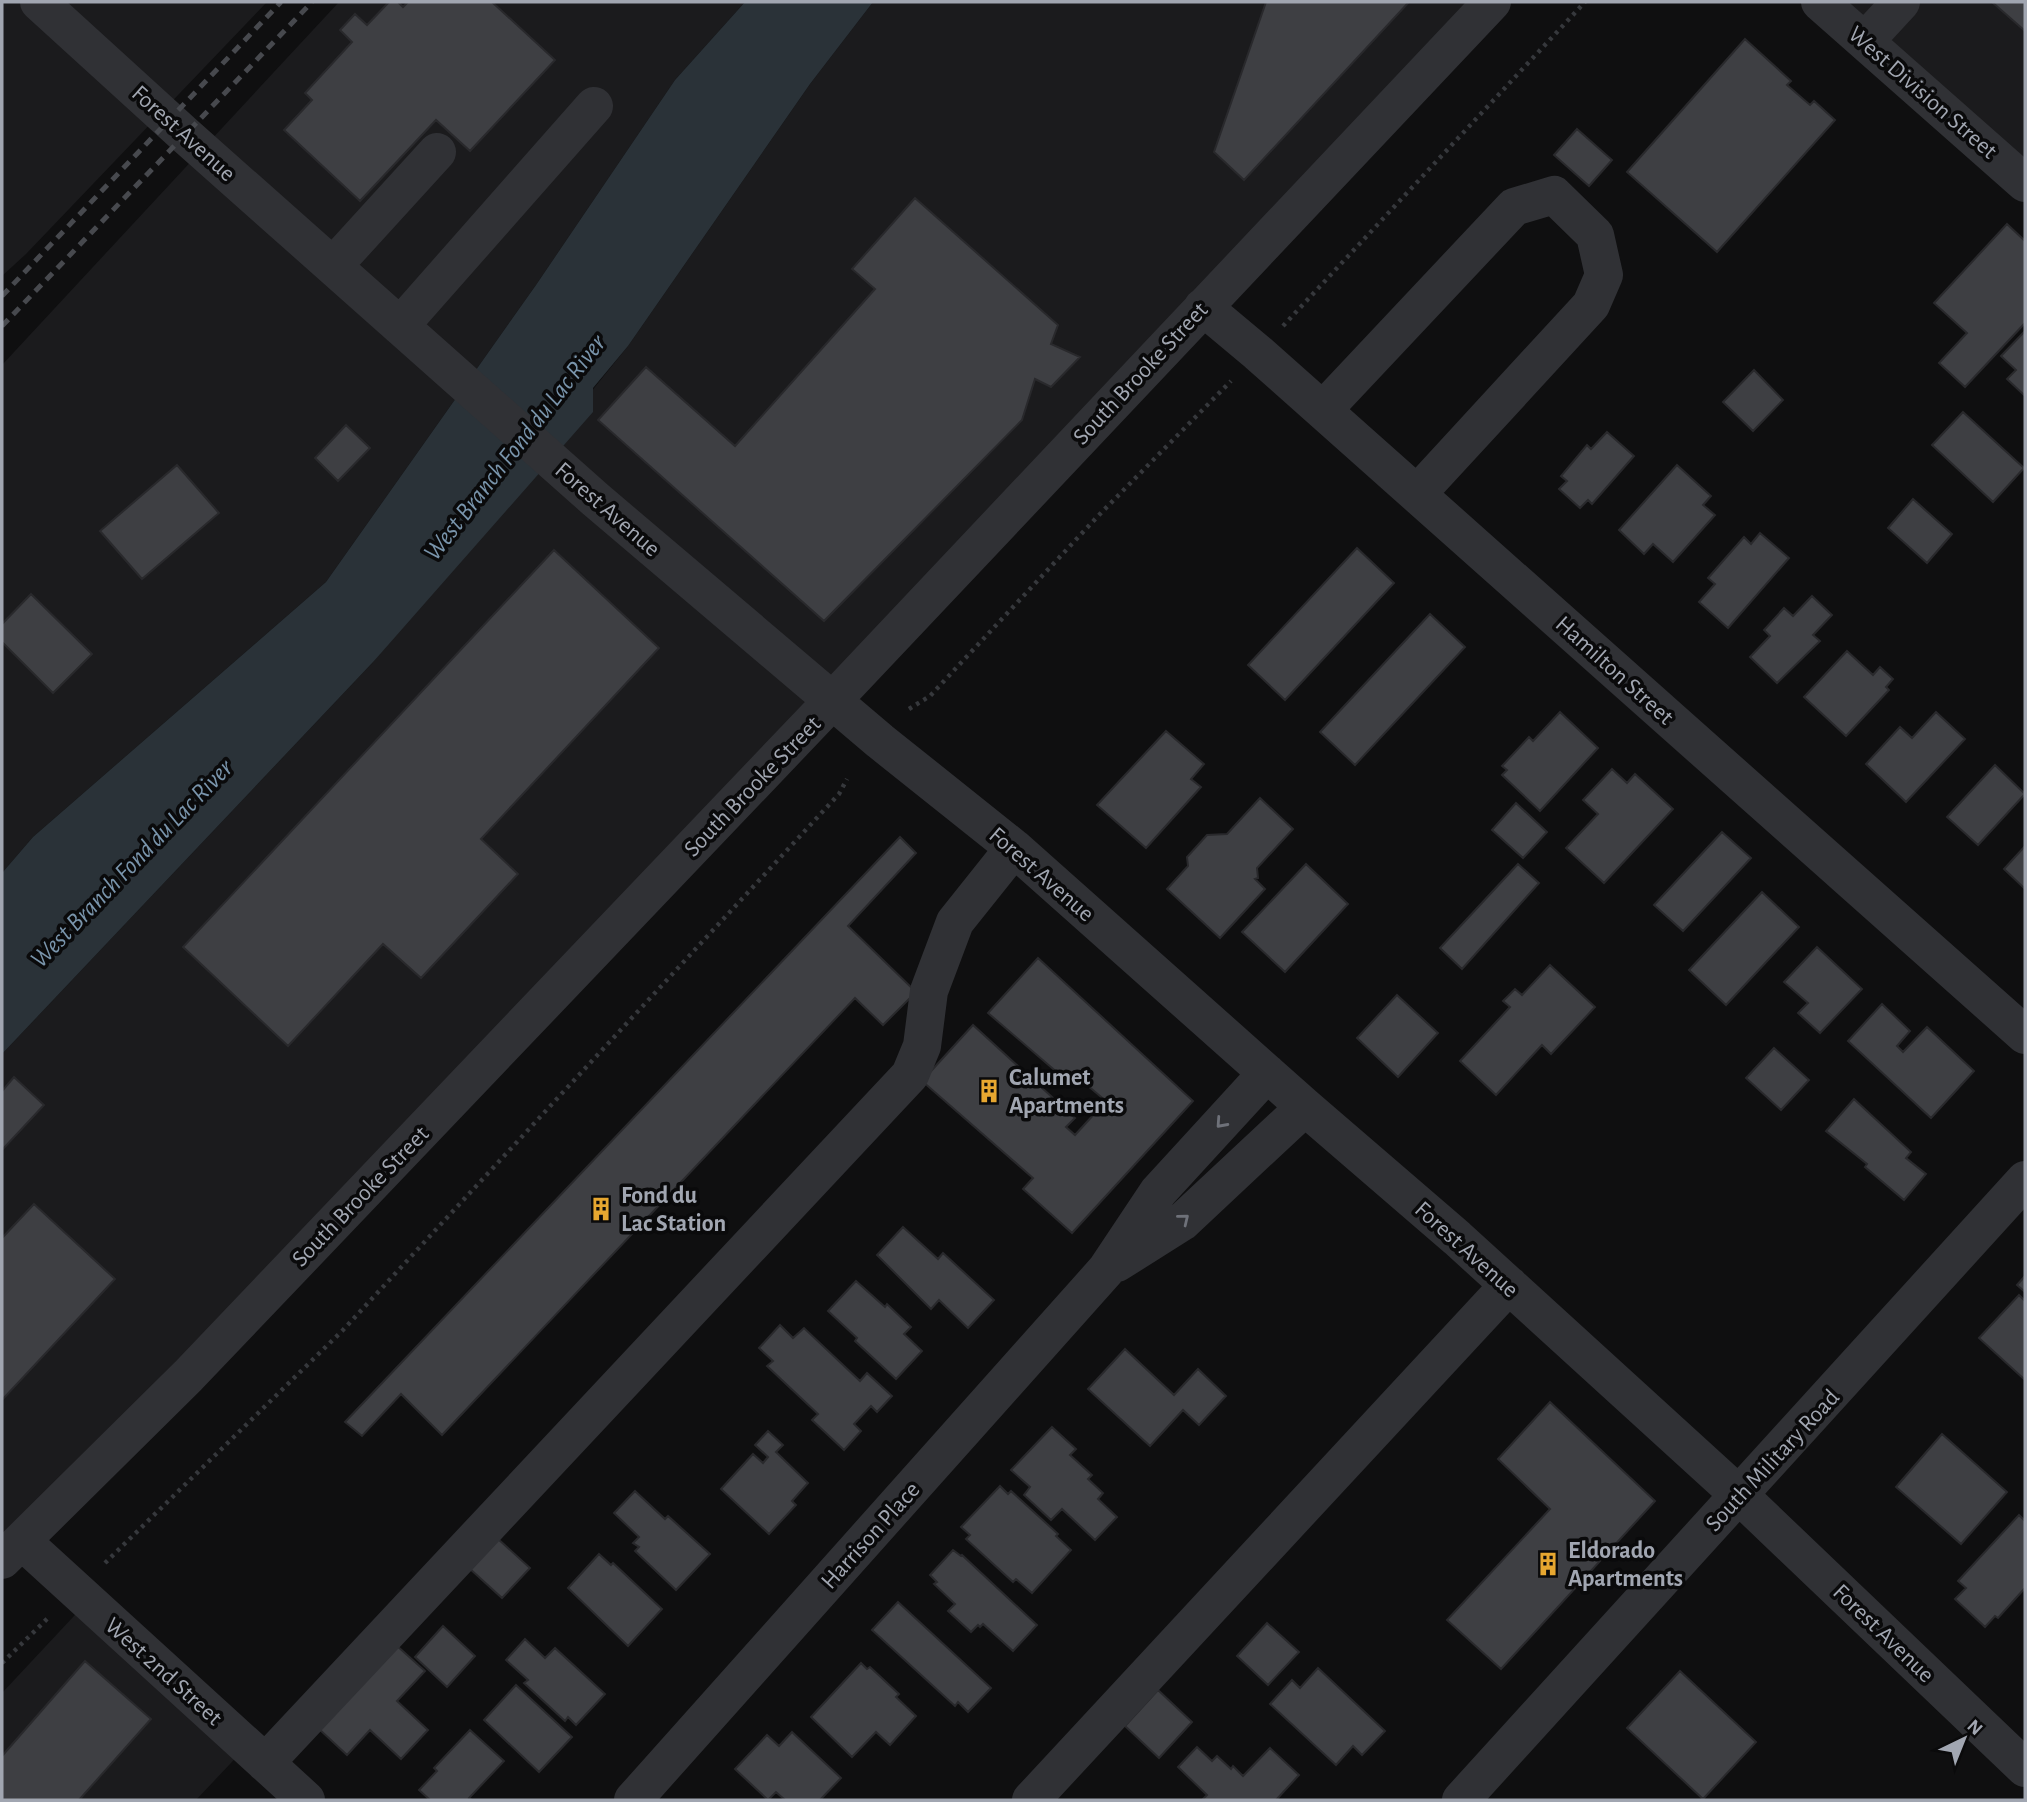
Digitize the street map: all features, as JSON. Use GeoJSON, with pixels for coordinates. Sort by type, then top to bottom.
{"type":"FeatureCollection","features":[{"type":"Feature","properties":{"kind":"street","name":"Forest Avenue"},"geometry":{"type":"LineString","coordinates":[[39,2],[595,499],[832,701],[1014,848],[1509,1285],[1739,1495],[2025,1768]]}},
{"type":"Feature","properties":{"kind":"street","name":"South Brooke Street"},"geometry":{"type":"LineString","coordinates":[[12,1550],[188,1376],[832,701],[1492,2]]}},
{"type":"Feature","properties":{"kind":"street","name":"West Division Street"},"geometry":{"type":"LineString","coordinates":[[1820,2],[2025,183]]}},
{"type":"Feature","properties":{"kind":"street"},"geometry":{"type":"LineString","coordinates":[[1865,41],[1901,2]]}},
{"type":"Feature","properties":{"kind":"street"},"geometry":{"type":"LineString","coordinates":[[400,326],[594,106]]}},
{"type":"Feature","properties":{"kind":"street"},"geometry":{"type":"LineString","coordinates":[[333,266],[437,152]]}},
{"type":"Feature","properties":{"kind":"street"},"geometry":{"type":"LineString","coordinates":[[1322,410],[1514,207],[1554,195],[1595,235],[1604,275],[1591,305],[1417,494]]}},
{"type":"Feature","properties":{"kind":"street","name":"Hamilton Street"},"geometry":{"type":"LineString","coordinates":[[1203,307],[2025,1035]]}},
{"type":"Feature","properties":{"kind":"street"},"geometry":{"type":"LineString","coordinates":[[265,1763],[910,1075],[922,1046],[929,991],[954,922],[1014,848]]}},
{"type":"Feature","properties":{"kind":"street","name":"Harrison Place"},"geometry":{"type":"LineString","coordinates":[[633,1800],[1106,1269],[1158,1192],[1267,1073]]}},
{"type":"Feature","properties":{"kind":"street","name":"Harrison Place"},"geometry":{"type":"LineString","coordinates":[[1106,1269],[1182,1222],[1305,1107]]}},
{"type":"Feature","properties":{"kind":"street","name":"South Military Road"},"geometry":{"type":"LineString","coordinates":[[1461,1800],[2025,1180]]}},
{"type":"Feature","properties":{"kind":"street"},"geometry":{"type":"LineString","coordinates":[[1031,1800],[1509,1285]]}},
{"type":"Feature","properties":{"kind":"street","name":"West 2nd Street"},"geometry":{"type":"LineString","coordinates":[[12,1550],[76,1591],[306,1800]]}},
{"type":"Feature","properties":{"kind":"path"},"geometry":{"type":"LineString","coordinates":[[2,1663],[343,1330],[839,794],[847,779]]}},
{"type":"Feature","properties":{"kind":"shaded area"},"geometry":{"type":"Polygon","coordinates":[[[2,2],[267,2],[2,276],[2,2]]]}},
{"type":"Feature","properties":{"kind":"shaded area"},"geometry":{"type":"Polygon","coordinates":[[[339,2],[745,2],[675,80],[536,285],[326,582],[33,837],[2,873],[2,365],[339,2]]]}},
{"type":"Feature","properties":{"kind":"shaded area"},"geometry":{"type":"Polygon","coordinates":[[[873,2],[1492,2],[2,1560],[2,1054],[374,661],[628,346],[810,84],[873,2]]]}},
{"type":"Feature","properties":{"kind":"shaded area"},"geometry":{"type":"Polygon","coordinates":[[[1820,2],[2025,2],[2025,183],[1820,2]]]}},
{"type":"Feature","properties":{"kind":"shaded area"},"geometry":{"type":"Polygon","coordinates":[[[88,1601],[247,1746],[196,1800],[2,1800],[2,1693],[88,1601]]]}},
{"type":"Feature","properties":{"kind":"water","name":"West Branch Fond du Lac River"},"geometry":{"type":"Polygon","coordinates":[[[745,2],[873,2],[810,84],[628,346],[593,388],[593,412],[374,661],[2,1054],[2,873],[33,837],[326,582],[536,285],[675,80],[745,2]]]}},
{"type":"Feature","properties":{"kind":"building"},"geometry":{"type":"Polygon","coordinates":[[[389,2],[398,2],[403,7],[408,2],[492,2],[555,60],[470,151],[436,120],[360,201],[284,130],[312,100],[305,93],[352,42],[340,30],[355,14],[367,25],[389,2]]]}},
{"type":"Feature","properties":{"kind":"building"},"geometry":{"type":"Polygon","coordinates":[[[1266,2],[1409,2],[1244,180],[1214,152],[1266,2]]]}},
{"type":"Feature","properties":{"kind":"building"},"geometry":{"type":"Polygon","coordinates":[[[1992,2],[2025,2],[2025,31],[1992,2]]]}},
{"type":"Feature","properties":{"kind":"building"},"geometry":{"type":"Polygon","coordinates":[[[1745,39],[1791,81],[1787,85],[1810,105],[1814,101],[1835,120],[1717,252],[1627,172],[1745,39]]]}},
{"type":"Feature","properties":{"kind":"building"},"geometry":{"type":"Polygon","coordinates":[[[1577,129],[1612,160],[1589,186],[1554,155],[1577,129]]]}},
{"type":"Feature","properties":{"kind":"building"},"geometry":{"type":"Polygon","coordinates":[[[915,198],[1058,325],[1051,344],[1080,357],[1051,387],[1035,379],[1022,420],[824,621],[598,420],[646,367],[735,446],[875,289],[852,269],[915,198]]]}},
{"type":"Feature","properties":{"kind":"building"},"geometry":{"type":"Polygon","coordinates":[[[2007,224],[2025,241],[2025,323],[1965,387],[1939,363],[1967,333],[1934,303],[2007,224]]]}},
{"type":"Feature","properties":{"kind":"building"},"geometry":{"type":"Polygon","coordinates":[[[2025,331],[2025,396],[2007,379],[2016,370],[2001,356],[2025,331]]]}},
{"type":"Feature","properties":{"kind":"building"},"geometry":{"type":"Polygon","coordinates":[[[1754,370],[1783,400],[1753,431],[1723,402],[1754,370]]]}},
{"type":"Feature","properties":{"kind":"building"},"geometry":{"type":"Polygon","coordinates":[[[1963,412],[2024,468],[1993,502],[1932,445],[1963,412]]]}},
{"type":"Feature","properties":{"kind":"building"},"geometry":{"type":"Polygon","coordinates":[[[346,425],[370,448],[338,481],[315,458],[346,425]]]}},
{"type":"Feature","properties":{"kind":"building"},"geometry":{"type":"Polygon","coordinates":[[[1607,432],[1634,456],[1592,504],[1588,500],[1580,508],[1559,489],[1567,481],[1561,476],[1587,445],[1591,449],[1607,432]]]}},
{"type":"Feature","properties":{"kind":"building"},"geometry":{"type":"Polygon","coordinates":[[[177,465],[219,513],[142,579],[100,531],[177,465]]]}},
{"type":"Feature","properties":{"kind":"building"},"geometry":{"type":"Polygon","coordinates":[[[1677,465],[1711,496],[1703,505],[1715,515],[1673,562],[1653,544],[1644,554],[1619,530],[1677,465]]]}},
{"type":"Feature","properties":{"kind":"building"},"geometry":{"type":"Polygon","coordinates":[[[1913,499],[1952,534],[1927,563],[1888,528],[1913,499]]]}},
{"type":"Feature","properties":{"kind":"building"},"geometry":{"type":"Polygon","coordinates":[[[1760,533],[1789,558],[1728,628],[1699,602],[1715,584],[1708,578],[1744,537],[1751,544],[1760,533]]]}},
{"type":"Feature","properties":{"kind":"building"},"geometry":{"type":"Polygon","coordinates":[[[1357,548],[1394,583],[1285,700],[1248,665],[1357,548]]]}},
{"type":"Feature","properties":{"kind":"building"},"geometry":{"type":"Polygon","coordinates":[[[554,550],[659,648],[481,839],[518,874],[421,978],[383,944],[288,1046],[183,947],[554,550]]]}},
{"type":"Feature","properties":{"kind":"building"},"geometry":{"type":"Polygon","coordinates":[[[31,594],[92,654],[53,693],[2,642],[2,624],[31,594]]]}},
{"type":"Feature","properties":{"kind":"building"},"geometry":{"type":"Polygon","coordinates":[[[1812,596],[1832,615],[1813,635],[1820,641],[1777,683],[1750,657],[1770,636],[1764,630],[1784,608],[1793,616],[1812,596]]]}},
{"type":"Feature","properties":{"kind":"building"},"geometry":{"type":"Polygon","coordinates":[[[1430,614],[1465,647],[1355,765],[1320,732],[1430,614]]]}},
{"type":"Feature","properties":{"kind":"building"},"geometry":{"type":"Polygon","coordinates":[[[1847,651],[1873,675],[1880,667],[1893,679],[1886,687],[1889,690],[1846,736],[1804,697],[1847,651]]]}},
{"type":"Feature","properties":{"kind":"building"},"geometry":{"type":"Polygon","coordinates":[[[1560,712],[1598,748],[1540,811],[1502,775],[1507,770],[1502,766],[1529,737],[1533,741],[1560,712]]]}},
{"type":"Feature","properties":{"kind":"building"},"geometry":{"type":"Polygon","coordinates":[[[1936,712],[1965,739],[1906,802],[1866,764],[1900,727],[1912,738],[1936,712]]]}},
{"type":"Feature","properties":{"kind":"building"},"geometry":{"type":"Polygon","coordinates":[[[1166,731],[1204,764],[1191,779],[1201,787],[1146,848],[1097,805],[1166,731]]]}},
{"type":"Feature","properties":{"kind":"building"},"geometry":{"type":"Polygon","coordinates":[[[1995,765],[2025,794],[1978,845],[1947,817],[1995,765]]]}},
{"type":"Feature","properties":{"kind":"building"},"geometry":{"type":"Polygon","coordinates":[[[1612,769],[1627,783],[1635,774],[1673,809],[1604,883],[1566,848],[1598,814],[1583,800],[1612,769]]]}},
{"type":"Feature","properties":{"kind":"building"},"geometry":{"type":"Polygon","coordinates":[[[1260,798],[1293,829],[1257,868],[1258,878],[1255,879],[1265,889],[1220,938],[1167,889],[1188,866],[1187,857],[1207,835],[1227,834],[1260,798]]]}},
{"type":"Feature","properties":{"kind":"building"},"geometry":{"type":"Polygon","coordinates":[[[1516,803],[1547,832],[1523,858],[1492,830],[1516,803]]]}},
{"type":"Feature","properties":{"kind":"building"},"geometry":{"type":"Polygon","coordinates":[[[1722,832],[1751,858],[1683,931],[1654,905],[1722,832]]]}},
{"type":"Feature","properties":{"kind":"building","name":"Fond du Lac Station"},"geometry":{"type":"Polygon","coordinates":[[[900,837],[916,853],[848,926],[916,992],[883,1025],[855,998],[442,1435],[401,1394],[362,1436],[345,1422],[900,837]]]}},
{"type":"Feature","properties":{"kind":"building"},"geometry":{"type":"Polygon","coordinates":[[[2025,846],[2025,889],[2004,869],[2025,846]]]}},
{"type":"Feature","properties":{"kind":"building"},"geometry":{"type":"Polygon","coordinates":[[[1306,864],[1348,904],[1285,972],[1242,932],[1306,864]]]}},
{"type":"Feature","properties":{"kind":"building"},"geometry":{"type":"Polygon","coordinates":[[[1518,864],[1539,883],[1462,969],[1440,948],[1518,864]]]}},
{"type":"Feature","properties":{"kind":"building"},"geometry":{"type":"Polygon","coordinates":[[[1762,892],[1799,927],[1726,1005],[1689,970],[1762,892]]]}},
{"type":"Feature","properties":{"kind":"building"},"geometry":{"type":"Polygon","coordinates":[[[1817,947],[1862,989],[1820,1033],[1798,1013],[1808,1003],[1784,982],[1817,947]]]}},
{"type":"Feature","properties":{"kind":"building","name":"Calumet Apartments"},"geometry":{"type":"Polygon","coordinates":[[[1038,958],[1193,1101],[1072,1233],[1023,1189],[1033,1178],[922,1081],[973,1025],[1075,1118],[1066,1127],[1075,1135],[1106,1101],[1075,1075],[1066,1080],[988,1013],[1038,958]]]}},
{"type":"Feature","properties":{"kind":"building"},"geometry":{"type":"Polygon","coordinates":[[[1550,965],[1595,1007],[1551,1054],[1542,1045],[1496,1095],[1460,1061],[1510,1007],[1503,1001],[1515,989],[1522,995],[1550,965]]]}},
{"type":"Feature","properties":{"kind":"building"},"geometry":{"type":"Polygon","coordinates":[[[1397,995],[1438,1033],[1398,1077],[1357,1038],[1397,995]]]}},
{"type":"Feature","properties":{"kind":"building"},"geometry":{"type":"Polygon","coordinates":[[[1882,1004],[1910,1031],[1897,1046],[1903,1052],[1927,1027],[1974,1071],[1931,1118],[1848,1041],[1882,1004]]]}},
{"type":"Feature","properties":{"kind":"building"},"geometry":{"type":"Polygon","coordinates":[[[1774,1048],[1809,1080],[1781,1110],[1746,1078],[1774,1048]]]}},
{"type":"Feature","properties":{"kind":"building"},"geometry":{"type":"Polygon","coordinates":[[[14,1077],[44,1105],[2,1150],[2,1091],[14,1077]]]}},
{"type":"Feature","properties":{"kind":"building"},"geometry":{"type":"Polygon","coordinates":[[[1854,1099],[1911,1152],[1906,1158],[1926,1174],[1904,1200],[1865,1167],[1867,1164],[1826,1131],[1854,1099]]]}},
{"type":"Feature","properties":{"kind":"building"},"geometry":{"type":"Polygon","coordinates":[[[34,1204],[115,1279],[2,1400],[2,1238],[34,1204]]]}},
{"type":"Feature","properties":{"kind":"building"},"geometry":{"type":"Polygon","coordinates":[[[903,1227],[938,1259],[943,1253],[994,1300],[968,1328],[939,1300],[931,1309],[877,1255],[903,1227]]]}},
{"type":"Feature","properties":{"kind":"building"},"geometry":{"type":"Polygon","coordinates":[[[2025,1276],[2025,1292],[2017,1285],[2025,1276]]]}},
{"type":"Feature","properties":{"kind":"building"},"geometry":{"type":"Polygon","coordinates":[[[856,1281],[885,1307],[887,1304],[911,1327],[904,1334],[922,1351],[896,1379],[855,1341],[857,1338],[828,1311],[856,1281]]]}},
{"type":"Feature","properties":{"kind":"building"},"geometry":{"type":"Polygon","coordinates":[[[2019,1295],[2025,1301],[2025,1380],[1979,1338],[2019,1295]]]}},
{"type":"Feature","properties":{"kind":"building"},"geometry":{"type":"Polygon","coordinates":[[[780,1325],[793,1338],[804,1328],[860,1381],[867,1373],[892,1396],[877,1412],[871,1406],[854,1424],[861,1431],[844,1450],[812,1420],[818,1414],[767,1366],[773,1361],[759,1348],[780,1325]]]}},
{"type":"Feature","properties":{"kind":"building"},"geometry":{"type":"Polygon","coordinates":[[[1125,1349],[1174,1395],[1198,1369],[1226,1396],[1199,1425],[1183,1410],[1150,1446],[1088,1389],[1125,1349]]]}},
{"type":"Feature","properties":{"kind":"building","name":"Eldorado Apartments"},"geometry":{"type":"Polygon","coordinates":[[[1550,1402],[1655,1501],[1501,1669],[1447,1620],[1550,1509],[1498,1459],[1550,1402]]]}},
{"type":"Feature","properties":{"kind":"building"},"geometry":{"type":"Polygon","coordinates":[[[1052,1427],[1076,1449],[1070,1455],[1092,1475],[1088,1479],[1103,1493],[1098,1499],[1117,1517],[1095,1540],[1062,1509],[1051,1520],[1024,1495],[1030,1487],[1011,1470],[1052,1427]]]}},
{"type":"Feature","properties":{"kind":"building"},"geometry":{"type":"Polygon","coordinates":[[[768,1431],[783,1445],[776,1452],[808,1483],[792,1501],[796,1505],[769,1534],[721,1489],[753,1454],[763,1463],[768,1457],[755,1445],[768,1431]]]}},
{"type":"Feature","properties":{"kind":"building"},"geometry":{"type":"Polygon","coordinates":[[[1942,1434],[2007,1492],[1961,1544],[1896,1487],[1942,1434]]]}},
{"type":"Feature","properties":{"kind":"building"},"geometry":{"type":"Polygon","coordinates":[[[1000,1486],[1008,1494],[1011,1491],[1058,1534],[1056,1536],[1071,1550],[1032,1593],[1016,1579],[1013,1582],[966,1539],[970,1535],[961,1527],[1000,1486]]]}},
{"type":"Feature","properties":{"kind":"building"},"geometry":{"type":"Polygon","coordinates":[[[635,1491],[665,1519],[668,1516],[710,1554],[676,1590],[635,1551],[639,1547],[633,1543],[639,1537],[614,1513],[635,1491]]]}},
{"type":"Feature","properties":{"kind":"building"},"geometry":{"type":"Polygon","coordinates":[[[2019,1515],[2025,1521],[2025,1588],[1998,1618],[1995,1616],[1985,1627],[1955,1599],[1966,1588],[1958,1581],[2019,1515]]]}},
{"type":"Feature","properties":{"kind":"building"},"geometry":{"type":"Polygon","coordinates":[[[497,1538],[530,1568],[502,1598],[469,1568],[497,1538]]]}},
{"type":"Feature","properties":{"kind":"building"},"geometry":{"type":"Polygon","coordinates":[[[953,1550],[962,1555],[1037,1625],[1013,1651],[983,1624],[971,1632],[948,1611],[955,1604],[934,1584],[937,1582],[930,1575],[953,1550]]]}},
{"type":"Feature","properties":{"kind":"building"},"geometry":{"type":"Polygon","coordinates":[[[599,1554],[611,1565],[613,1563],[662,1609],[628,1646],[568,1588],[599,1554]]]}},
{"type":"Feature","properties":{"kind":"building"},"geometry":{"type":"Polygon","coordinates":[[[898,1602],[991,1688],[968,1712],[958,1702],[955,1706],[872,1630],[898,1602]]]}},
{"type":"Feature","properties":{"kind":"building"},"geometry":{"type":"Polygon","coordinates":[[[1267,1623],[1299,1652],[1268,1685],[1237,1656],[1267,1623]]]}},
{"type":"Feature","properties":{"kind":"building"},"geometry":{"type":"Polygon","coordinates":[[[443,1626],[475,1656],[447,1687],[415,1657],[443,1626]]]}},
{"type":"Feature","properties":{"kind":"building"},"geometry":{"type":"Polygon","coordinates":[[[525,1639],[545,1658],[555,1648],[605,1694],[576,1725],[568,1717],[565,1721],[524,1683],[528,1680],[506,1660],[525,1639]]]}},
{"type":"Feature","properties":{"kind":"building"},"geometry":{"type":"Polygon","coordinates":[[[396,1645],[425,1671],[397,1701],[428,1730],[401,1759],[370,1730],[347,1755],[319,1729],[396,1645]]]}},
{"type":"Feature","properties":{"kind":"building"},"geometry":{"type":"Polygon","coordinates":[[[85,1661],[151,1719],[79,1800],[2,1800],[2,1756],[85,1661]]]}},
{"type":"Feature","properties":{"kind":"building"},"geometry":{"type":"Polygon","coordinates":[[[861,1663],[867,1669],[870,1667],[899,1694],[896,1697],[916,1716],[890,1745],[876,1732],[852,1757],[811,1717],[861,1663]]]}},
{"type":"Feature","properties":{"kind":"building"},"geometry":{"type":"Polygon","coordinates":[[[1318,1668],[1385,1731],[1362,1755],[1353,1746],[1336,1765],[1270,1704],[1292,1680],[1300,1688],[1318,1668]]]}},
{"type":"Feature","properties":{"kind":"building"},"geometry":{"type":"Polygon","coordinates":[[[1680,1671],[1756,1742],[1703,1799],[1627,1728],[1680,1671]]]}},
{"type":"Feature","properties":{"kind":"building"},"geometry":{"type":"Polygon","coordinates":[[[516,1685],[572,1737],[539,1772],[484,1720],[516,1685]]]}},
{"type":"Feature","properties":{"kind":"building"},"geometry":{"type":"Polygon","coordinates":[[[1158,1690],[1192,1722],[1159,1758],[1125,1726],[1158,1690]]]}},
{"type":"Feature","properties":{"kind":"building"},"geometry":{"type":"Polygon","coordinates":[[[470,1730],[504,1761],[469,1798],[472,1800],[430,1800],[419,1790],[437,1771],[434,1768],[470,1730]]]}},
{"type":"Feature","properties":{"kind":"building"},"geometry":{"type":"Polygon","coordinates":[[[792,1732],[841,1778],[820,1800],[785,1800],[776,1792],[768,1800],[735,1769],[767,1735],[779,1746],[792,1732]]]}},
{"type":"Feature","properties":{"kind":"building"},"geometry":{"type":"Polygon","coordinates":[[[1197,1747],[1212,1761],[1217,1756],[1243,1776],[1270,1748],[1299,1775],[1276,1800],[1202,1800],[1207,1795],[1178,1767],[1197,1747]]]}},
{"type":"Feature","properties":{"kind":"railway"},"geometry":{"type":"LineString","coordinates":[[2,296],[281,2]]}},
{"type":"Feature","properties":{"kind":"railway"},"geometry":{"type":"LineString","coordinates":[[2,326],[312,2]]}},
{"type":"Feature","properties":{"kind":"place","name":"Calumet Apartments"},"geometry":{"type":"Point","coordinates":[989,1091]}},
{"type":"Feature","properties":{"kind":"place","name":"Fond du Lac Station"},"geometry":{"type":"Point","coordinates":[601,1209]}},
{"type":"Feature","properties":{"kind":"place","name":"Eldorado Apartments"},"geometry":{"type":"Point","coordinates":[1548,1564]}}]}
